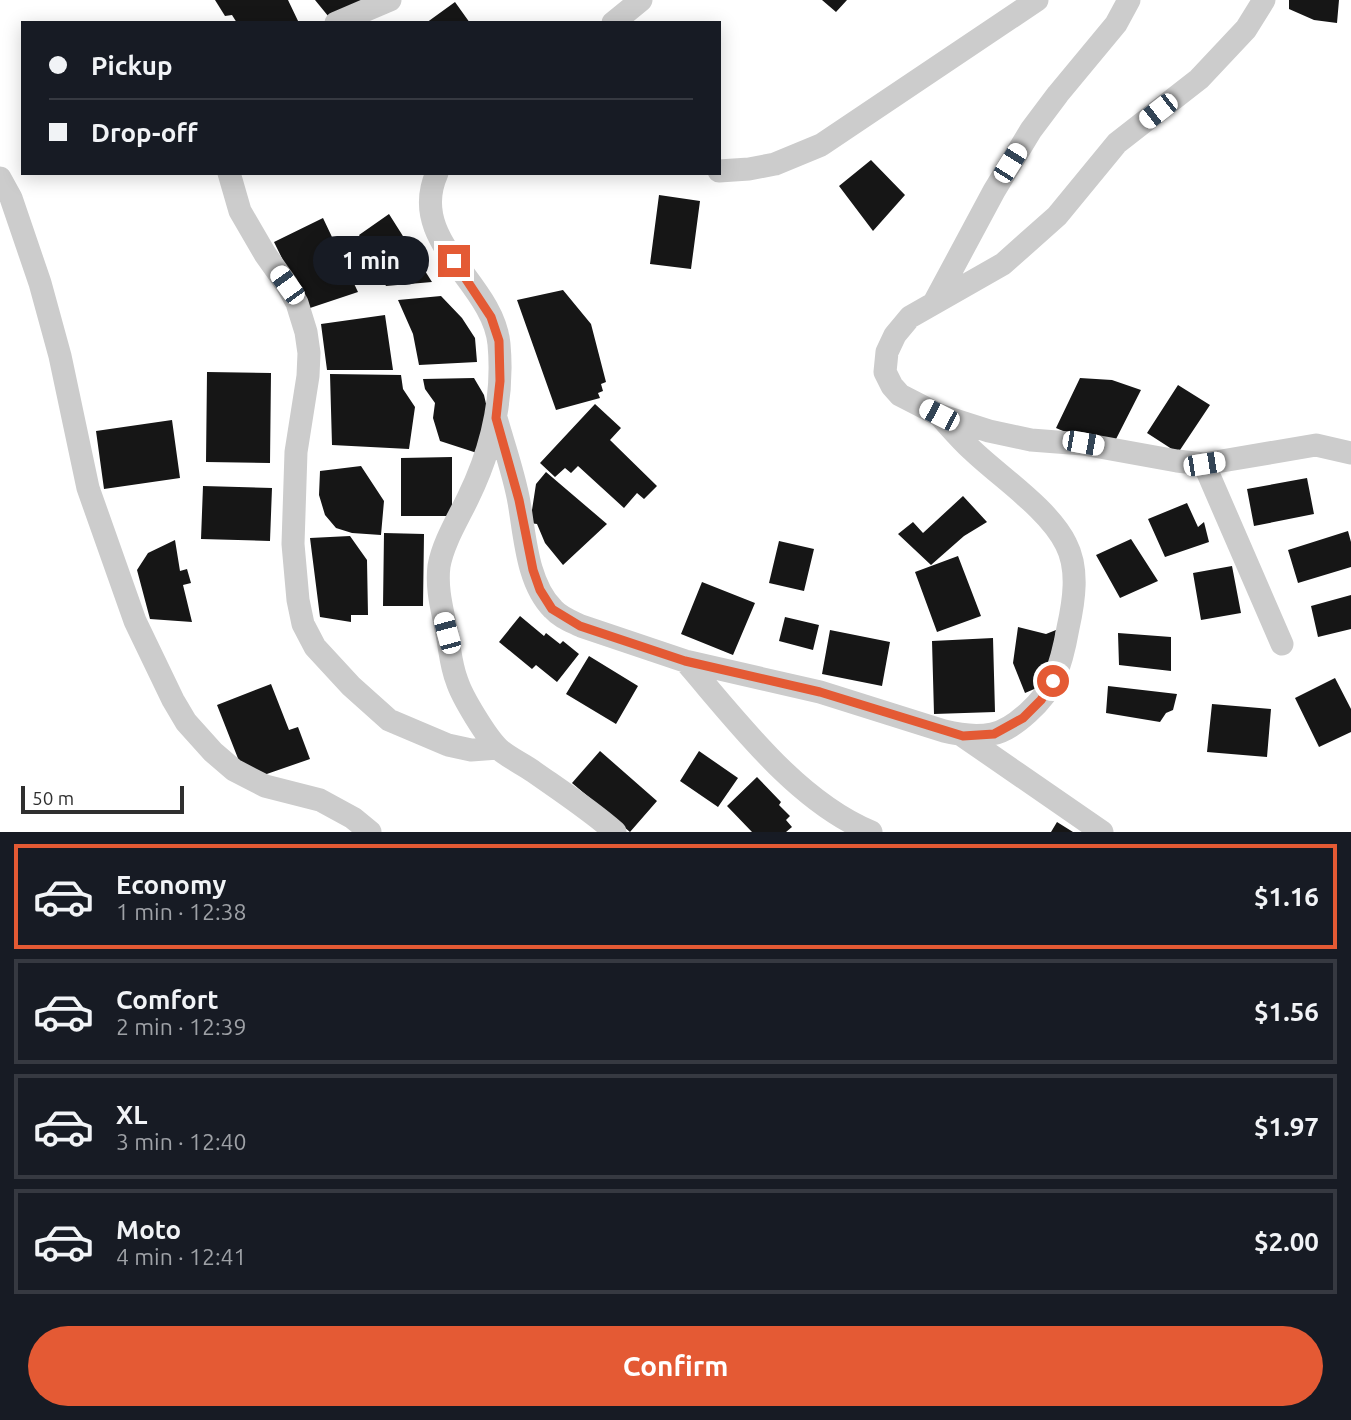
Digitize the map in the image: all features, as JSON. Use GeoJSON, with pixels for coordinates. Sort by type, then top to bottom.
{"type":"FeatureCollection","features":[{"type":"Feature","properties":{"kind":"street"},"geometry":{"type":"LineString","coordinates":[[341,21],[390,0]]}},
{"type":"Feature","properties":{"kind":"street"},"geometry":{"type":"LineString","coordinates":[[615,21],[640,0]]}},
{"type":"Feature","properties":{"kind":"street"},"geometry":{"type":"LineString","coordinates":[[721,171],[775,164],[821,145],[1037,0]]}},
{"type":"Feature","properties":{"kind":"street"},"geometry":{"type":"LineString","coordinates":[[935,302],[994,191],[1031,130],[1116,24],[1129,0]]}},
{"type":"Feature","properties":{"kind":"street"},"geometry":{"type":"LineString","coordinates":[[1265,0],[1246,29],[1199,79],[1117,143],[1057,216],[1003,264],[910,317],[895,335],[887,352],[885,372],[892,386],[901,395],[939,415],[989,431],[1031,440],[1083,443],[1204,464],[1316,445],[1351,453]]}},
{"type":"Feature","properties":{"kind":"street"},"geometry":{"type":"LineString","coordinates":[[230,175],[240,211],[297,303],[306,332],[308,376],[296,452],[293,544],[303,624],[315,647],[351,686],[389,720],[448,745],[471,750],[498,748]]}},
{"type":"Feature","properties":{"kind":"street"},"geometry":{"type":"LineString","coordinates":[[436,175],[429,198],[436,232],[491,317],[499,341],[500,381],[496,418],[482,468],[439,566],[440,605],[457,682],[481,725],[498,748],[591,812],[615,832]]}},
{"type":"Feature","properties":{"kind":"street"},"geometry":{"type":"LineString","coordinates":[[0,178],[11,198],[47,307],[88,488],[135,621],[173,700],[186,722],[213,752],[234,770],[265,786],[320,800],[353,818],[370,832]]}},
{"type":"Feature","properties":{"kind":"street"},"geometry":{"type":"LineString","coordinates":[[939,415],[971,449],[1040,510],[1066,542],[1072,560],[1074,583],[1063,653],[1053,681],[1041,700],[1023,718],[994,734],[963,736]]}},
{"type":"Feature","properties":{"kind":"street"},"geometry":{"type":"LineString","coordinates":[[496,418],[519,500],[533,570],[540,590],[552,609],[580,626],[685,661],[820,692],[963,736],[1102,832]]}},
{"type":"Feature","properties":{"kind":"street"},"geometry":{"type":"LineString","coordinates":[[1204,464],[1282,644]]}},
{"type":"Feature","properties":{"kind":"street"},"geometry":{"type":"LineString","coordinates":[[685,661],[775,763],[828,808],[871,832]]}},
{"type":"Feature","properties":{"kind":"building"},"geometry":{"type":"Polygon","coordinates":[[[215,0],[288,0],[298,21],[236,21],[232,15],[225,16],[215,0]]]}},
{"type":"Feature","properties":{"kind":"building"},"geometry":{"type":"Polygon","coordinates":[[[315,0],[369,0],[335,21],[315,0]]]}},
{"type":"Feature","properties":{"kind":"building"},"geometry":{"type":"Polygon","coordinates":[[[822,0],[847,0],[836,12],[822,0]]]}},
{"type":"Feature","properties":{"kind":"building"},"geometry":{"type":"Polygon","coordinates":[[[1289,0],[1339,0],[1337,23],[1314,20],[1289,9],[1289,0]]]}},
{"type":"Feature","properties":{"kind":"building"},"geometry":{"type":"Polygon","coordinates":[[[455,2],[469,21],[429,21],[455,2]]]}},
{"type":"Feature","properties":{"kind":"building"},"geometry":{"type":"Polygon","coordinates":[[[871,160],[905,195],[873,231],[839,186],[871,160]]]}},
{"type":"Feature","properties":{"kind":"building"},"geometry":{"type":"Polygon","coordinates":[[[659,195],[700,201],[691,269],[650,264],[659,195]]]}},
{"type":"Feature","properties":{"kind":"building"},"geometry":{"type":"Polygon","coordinates":[[[389,214],[432,282],[386,286],[359,235],[389,214]]]}},
{"type":"Feature","properties":{"kind":"building"},"geometry":{"type":"Polygon","coordinates":[[[323,218],[358,292],[307,309],[274,242],[323,218]]]}},
{"type":"Feature","properties":{"kind":"building"},"geometry":{"type":"Polygon","coordinates":[[[563,290],[591,324],[606,382],[601,384],[603,391],[598,393],[600,398],[556,410],[517,300],[563,290]]]}},
{"type":"Feature","properties":{"kind":"building"},"geometry":{"type":"Polygon","coordinates":[[[441,296],[462,318],[475,338],[477,362],[419,365],[413,334],[398,300],[441,296]]]}},
{"type":"Feature","properties":{"kind":"building"},"geometry":{"type":"Polygon","coordinates":[[[385,315],[393,370],[327,370],[321,324],[385,315]]]}},
{"type":"Feature","properties":{"kind":"building"},"geometry":{"type":"Polygon","coordinates":[[[207,372],[271,373],[270,463],[206,462],[207,372]]]}},
{"type":"Feature","properties":{"kind":"building"},"geometry":{"type":"Polygon","coordinates":[[[330,374],[401,375],[403,389],[415,407],[409,449],[332,445],[330,374]]]}},
{"type":"Feature","properties":{"kind":"building"},"geometry":{"type":"Polygon","coordinates":[[[474,378],[484,395],[489,417],[477,453],[440,441],[433,418],[435,403],[425,389],[423,379],[474,378]]]}},
{"type":"Feature","properties":{"kind":"building"},"geometry":{"type":"Polygon","coordinates":[[[1080,378],[1112,380],[1141,390],[1113,445],[1084,440],[1056,428],[1080,378]]]}},
{"type":"Feature","properties":{"kind":"building"},"geometry":{"type":"Polygon","coordinates":[[[1178,385],[1210,405],[1178,453],[1147,433],[1178,385]]]}},
{"type":"Feature","properties":{"kind":"building"},"geometry":{"type":"Polygon","coordinates":[[[595,404],[621,428],[610,440],[657,486],[644,499],[637,493],[624,508],[578,466],[571,473],[565,468],[555,477],[540,463],[595,404]]]}},
{"type":"Feature","properties":{"kind":"building"},"geometry":{"type":"Polygon","coordinates":[[[172,420],[180,478],[104,489],[96,431],[172,420]]]}},
{"type":"Feature","properties":{"kind":"building"},"geometry":{"type":"Polygon","coordinates":[[[452,457],[452,516],[401,516],[401,458],[452,457]]]}},
{"type":"Feature","properties":{"kind":"building"},"geometry":{"type":"Polygon","coordinates":[[[361,466],[384,501],[381,535],[352,533],[336,528],[325,515],[319,495],[320,471],[361,466]]]}},
{"type":"Feature","properties":{"kind":"building"},"geometry":{"type":"Polygon","coordinates":[[[546,472],[607,524],[563,565],[545,543],[537,524],[530,523],[536,484],[546,472]]]}},
{"type":"Feature","properties":{"kind":"building"},"geometry":{"type":"Polygon","coordinates":[[[1307,478],[1314,514],[1254,526],[1247,489],[1307,478]]]}},
{"type":"Feature","properties":{"kind":"building"},"geometry":{"type":"Polygon","coordinates":[[[203,486],[272,488],[270,541],[201,539],[203,486]]]}},
{"type":"Feature","properties":{"kind":"building"},"geometry":{"type":"Polygon","coordinates":[[[963,496],[987,522],[964,536],[931,565],[898,534],[913,522],[923,533],[963,496]]]}},
{"type":"Feature","properties":{"kind":"building"},"geometry":{"type":"Polygon","coordinates":[[[1187,503],[1198,527],[1204,522],[1209,542],[1165,557],[1148,519],[1187,503]]]}},
{"type":"Feature","properties":{"kind":"building"},"geometry":{"type":"Polygon","coordinates":[[[1348,531],[1351,567],[1298,583],[1288,550],[1348,531]]]}},
{"type":"Feature","properties":{"kind":"building"},"geometry":{"type":"Polygon","coordinates":[[[384,533],[424,534],[423,606],[383,606],[384,533]]]}},
{"type":"Feature","properties":{"kind":"building"},"geometry":{"type":"Polygon","coordinates":[[[350,536],[367,560],[368,615],[351,615],[351,622],[320,617],[310,538],[350,536]]]}},
{"type":"Feature","properties":{"kind":"building"},"geometry":{"type":"Polygon","coordinates":[[[1131,539],[1158,581],[1120,598],[1096,555],[1131,539]]]}},
{"type":"Feature","properties":{"kind":"building"},"geometry":{"type":"Polygon","coordinates":[[[175,540],[180,571],[187,569],[191,583],[183,585],[192,622],[150,619],[137,570],[148,553],[175,540]]]}},
{"type":"Feature","properties":{"kind":"building"},"geometry":{"type":"Polygon","coordinates":[[[779,541],[814,549],[804,591],[769,583],[779,541]]]}},
{"type":"Feature","properties":{"kind":"building"},"geometry":{"type":"Polygon","coordinates":[[[958,556],[981,616],[937,632],[915,572],[958,556]]]}},
{"type":"Feature","properties":{"kind":"building"},"geometry":{"type":"Polygon","coordinates":[[[1232,566],[1241,613],[1201,620],[1193,573],[1232,566]]]}},
{"type":"Feature","properties":{"kind":"building"},"geometry":{"type":"Polygon","coordinates":[[[702,582],[755,603],[733,655],[681,634],[702,582]]]}},
{"type":"Feature","properties":{"kind":"building"},"geometry":{"type":"Polygon","coordinates":[[[1351,595],[1351,629],[1318,637],[1311,606],[1351,595]]]}},
{"type":"Feature","properties":{"kind":"building"},"geometry":{"type":"Polygon","coordinates":[[[520,616],[544,636],[546,633],[560,644],[563,641],[579,654],[557,682],[536,665],[532,669],[499,642],[520,616]]]}},
{"type":"Feature","properties":{"kind":"building"},"geometry":{"type":"Polygon","coordinates":[[[785,617],[819,625],[813,650],[779,641],[785,617]]]}},
{"type":"Feature","properties":{"kind":"building"},"geometry":{"type":"Polygon","coordinates":[[[1018,627],[1046,634],[1056,630],[1050,677],[1041,679],[1039,687],[1025,693],[1013,663],[1018,627]]]}},
{"type":"Feature","properties":{"kind":"building"},"geometry":{"type":"Polygon","coordinates":[[[830,630],[890,642],[882,686],[822,674],[830,630]]]}},
{"type":"Feature","properties":{"kind":"building"},"geometry":{"type":"Polygon","coordinates":[[[1118,633],[1171,637],[1171,671],[1119,665],[1118,633]]]}},
{"type":"Feature","properties":{"kind":"building"},"geometry":{"type":"Polygon","coordinates":[[[993,638],[995,712],[934,714],[932,641],[993,638]]]}},
{"type":"Feature","properties":{"kind":"building"},"geometry":{"type":"Polygon","coordinates":[[[589,656],[638,686],[616,724],[566,694],[589,656]]]}},
{"type":"Feature","properties":{"kind":"building"},"geometry":{"type":"Polygon","coordinates":[[[1335,678],[1351,709],[1351,732],[1319,747],[1295,698],[1335,678]]]}},
{"type":"Feature","properties":{"kind":"building"},"geometry":{"type":"Polygon","coordinates":[[[271,684],[289,730],[298,727],[310,759],[261,776],[239,761],[217,705],[271,684]]]}},
{"type":"Feature","properties":{"kind":"building"},"geometry":{"type":"Polygon","coordinates":[[[1108,686],[1177,694],[1173,710],[1166,713],[1160,722],[1106,713],[1108,686]]]}},
{"type":"Feature","properties":{"kind":"building"},"geometry":{"type":"Polygon","coordinates":[[[1212,704],[1271,709],[1267,757],[1207,752],[1212,704]]]}},
{"type":"Feature","properties":{"kind":"building"},"geometry":{"type":"Polygon","coordinates":[[[600,751],[657,801],[630,832],[572,783],[600,751]]]}},
{"type":"Feature","properties":{"kind":"building"},"geometry":{"type":"Polygon","coordinates":[[[699,751],[738,778],[718,807],[680,781],[699,751]]]}},
{"type":"Feature","properties":{"kind":"building"},"geometry":{"type":"Polygon","coordinates":[[[757,777],[781,802],[779,805],[790,816],[786,820],[792,827],[786,832],[752,832],[727,806],[757,777]]]}},
{"type":"Feature","properties":{"kind":"building"},"geometry":{"type":"Polygon","coordinates":[[[1057,822],[1073,832],[1051,832],[1057,822]]]}},
{"type":"Feature","properties":{"kind":"route"},"geometry":{"type":"LineString","coordinates":[[454,261],[491,317],[499,341],[500,381],[496,418],[519,500],[533,570],[540,590],[552,609],[566,619],[685,661],[820,692],[963,736],[994,734],[1023,718],[1041,700],[1053,681]]}}]}
